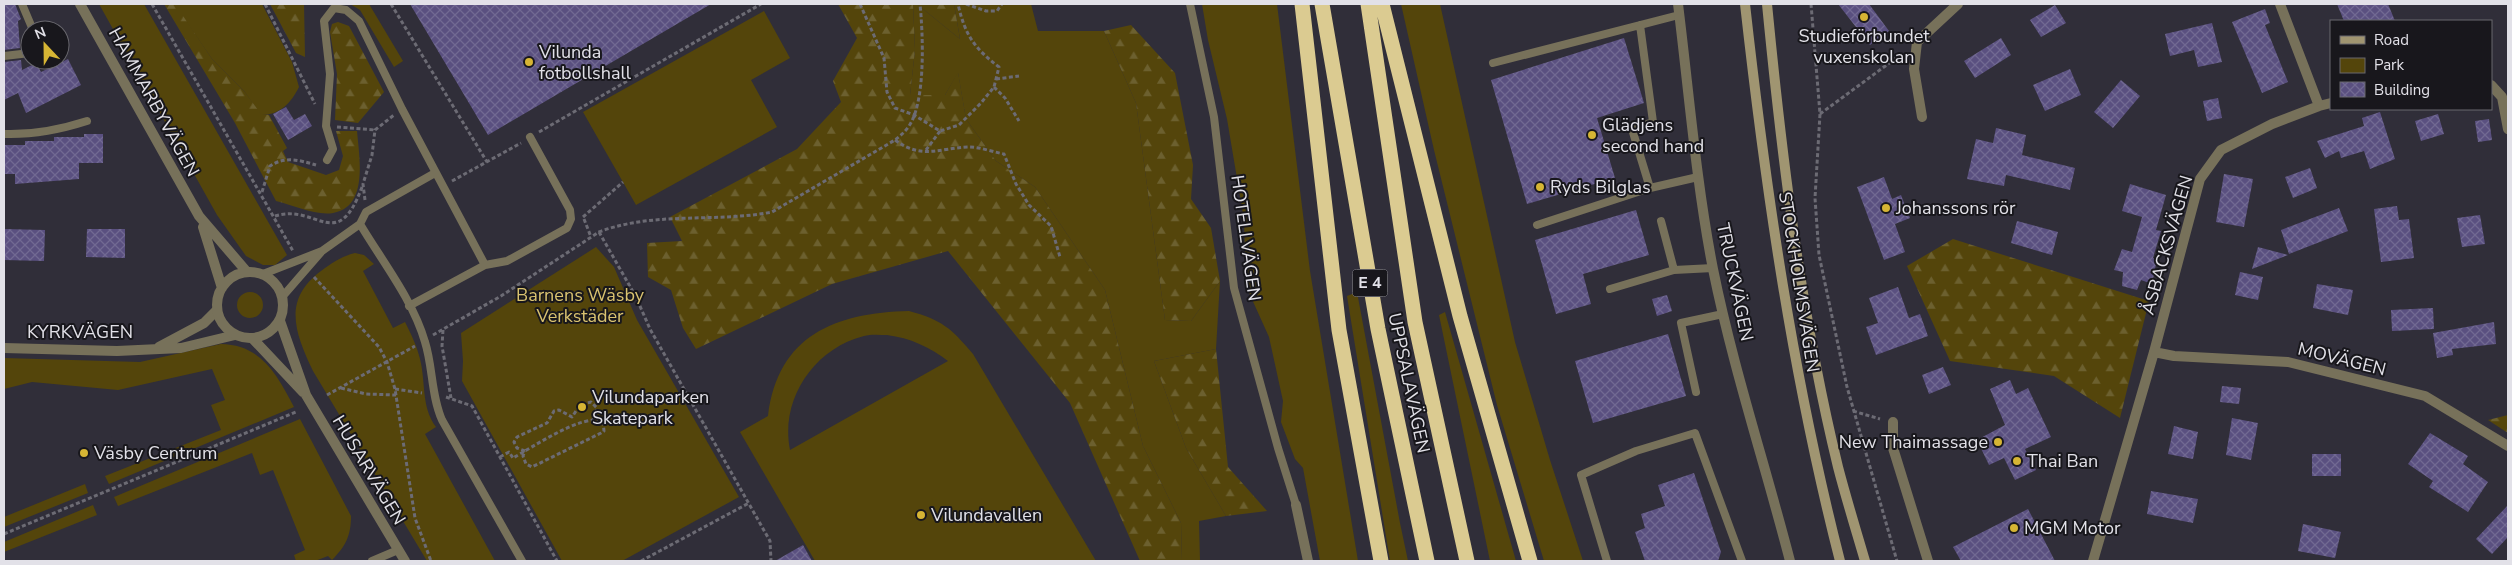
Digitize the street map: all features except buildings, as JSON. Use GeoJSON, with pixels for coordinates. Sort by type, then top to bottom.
{"type":"FeatureCollection","features":[{"type":"Feature","properties":{"kind":"highway"},"geometry":{"type":"LineString","coordinates":[[1302,4],[1339,330],[1380,561]]}},
{"type":"Feature","properties":{"kind":"highway","name":"UPPSALAVÄGEN"},"geometry":{"type":"LineString","coordinates":[[1322,4],[1378,329],[1427,561]]}},
{"type":"Feature","properties":{"kind":"highway","name":"UPPSALAVÄGEN"},"geometry":{"type":"LineString","coordinates":[[1368,4],[1415,322],[1467,561]]}},
{"type":"Feature","properties":{"kind":"highway"},"geometry":{"type":"LineString","coordinates":[[1382,4],[1460,316],[1530,561]]}},
{"type":"Feature","properties":{"kind":"main road","name":"STOCKHOLMSVÄGEN"},"geometry":{"type":"LineString","coordinates":[[1745,4],[1774,237],[1796,368],[1817,471],[1840,561]]}},
{"type":"Feature","properties":{"kind":"main road","name":"STOCKHOLMSVÄGEN"},"geometry":{"type":"LineString","coordinates":[[1769,4],[1770,29],[1791,216],[1816,362],[1838,467],[1865,561]]}},
{"type":"Feature","properties":{"kind":"street","name":"HAMMARBYVÄGEN"},"geometry":{"type":"LineString","coordinates":[[80,4],[199,216],[247,272]]}},
{"type":"Feature","properties":{"kind":"street","name":"TRUCKVÄGEN"},"geometry":{"type":"LineString","coordinates":[[1678,4],[1698,177],[1713,268],[1723,314],[1790,561]]}},
{"type":"Feature","properties":{"kind":"street"},"geometry":{"type":"LineString","coordinates":[[1922,117],[1914,69],[1917,42],[1958,4]]}},
{"type":"Feature","properties":{"kind":"street"},"geometry":{"type":"LineString","coordinates":[[2280,4],[2319,106]]}},
{"type":"Feature","properties":{"kind":"street"},"geometry":{"type":"LineString","coordinates":[[2492,85],[2502,98],[2508,129]]}},
{"type":"Feature","properties":{"kind":"street","name":"ÅSBACKSVÄGEN"},"geometry":{"type":"LineString","coordinates":[[2093,561],[2154,352],[2200,179],[2221,150],[2272,124],[2330,103]]}},
{"type":"Feature","properties":{"kind":"street","name":"HAMMARBYVÄGEN"},"geometry":{"type":"LineString","coordinates":[[199,216],[222,288]]}},
{"type":"Feature","properties":{"kind":"street"},"geometry":{"type":"LineString","coordinates":[[280,321],[273,330],[264,336],[253,338],[235,335],[223,325],[217,310],[218,295],[232,277],[247,272],[263,274],[278,287],[282,296]]}},
{"type":"Feature","properties":{"kind":"street","name":"HUSARVÄGEN"},"geometry":{"type":"LineString","coordinates":[[282,296],[284,304],[280,321],[306,395],[405,561]]}},
{"type":"Feature","properties":{"kind":"street","name":"KYRKVÄGEN"},"geometry":{"type":"LineString","coordinates":[[156,348],[204,323],[217,310]]}},
{"type":"Feature","properties":{"kind":"street","name":"KYRKVÄGEN"},"geometry":{"type":"LineString","coordinates":[[4,348],[117,351],[181,348],[235,335]]}},
{"type":"Feature","properties":{"kind":"street","name":"HUSARVÄGEN"},"geometry":{"type":"LineString","coordinates":[[253,338],[306,395]]}},
{"type":"Feature","properties":{"kind":"street","name":"MOVÄGEN"},"geometry":{"type":"LineString","coordinates":[[2154,352],[2174,356],[2288,362],[2425,396],[2508,446]]}},
{"type":"Feature","properties":{"kind":"street"},"geometry":{"type":"LineString","coordinates":[[1893,422],[1892,448],[1928,561]]}},
{"type":"Feature","properties":{"kind":"street","name":"HOTELLVÄGEN"},"geometry":{"type":"LineString","coordinates":[[1296,505],[1308,561]]}},
{"type":"Feature","properties":{"kind":"lane"},"geometry":{"type":"LineString","coordinates":[[22,4],[29,20]]}},
{"type":"Feature","properties":{"kind":"lane","name":"HOTELLVÄGEN"},"geometry":{"type":"LineString","coordinates":[[1190,4],[1214,117],[1234,288],[1278,448],[1296,505]]}},
{"type":"Feature","properties":{"kind":"lane"},"geometry":{"type":"LineString","coordinates":[[327,160],[333,149],[326,126],[330,74],[324,21],[334,8],[346,10],[359,21],[402,109],[485,265]]}},
{"type":"Feature","properties":{"kind":"lane"},"geometry":{"type":"LineString","coordinates":[[1493,63],[1680,15]]}},
{"type":"Feature","properties":{"kind":"lane"},"geometry":{"type":"LineString","coordinates":[[1640,25],[1653,122],[1632,129],[1650,188]]}},
{"type":"Feature","properties":{"kind":"lane"},"geometry":{"type":"LineString","coordinates":[[4,56],[20,55]]}},
{"type":"Feature","properties":{"kind":"lane"},"geometry":{"type":"LineString","coordinates":[[4,134],[29,135],[64,129],[87,121]]}},
{"type":"Feature","properties":{"kind":"lane"},"geometry":{"type":"LineString","coordinates":[[410,306],[485,265],[507,261],[567,228],[571,220],[570,210],[530,137]]}},
{"type":"Feature","properties":{"kind":"lane"},"geometry":{"type":"LineString","coordinates":[[282,296],[322,251],[360,224],[366,212],[436,172]]}},
{"type":"Feature","properties":{"kind":"lane"},"geometry":{"type":"LineString","coordinates":[[1536,225],[1650,188],[1698,177]]}},
{"type":"Feature","properties":{"kind":"lane"},"geometry":{"type":"LineString","coordinates":[[1661,221],[1674,270]]}},
{"type":"Feature","properties":{"kind":"lane"},"geometry":{"type":"LineString","coordinates":[[360,224],[410,306],[425,340],[437,409],[522,561]]}},
{"type":"Feature","properties":{"kind":"lane"},"geometry":{"type":"LineString","coordinates":[[263,274],[298,258],[322,251]]}},
{"type":"Feature","properties":{"kind":"lane"},"geometry":{"type":"LineString","coordinates":[[1610,289],[1674,270],[1713,268]]}},
{"type":"Feature","properties":{"kind":"lane"},"geometry":{"type":"LineString","coordinates":[[1696,392],[1681,323],[1723,314]]}},
{"type":"Feature","properties":{"kind":"lane"},"geometry":{"type":"LineString","coordinates":[[1607,561],[1581,475],[1636,451],[1695,433],[1742,561]]}},
{"type":"Feature","properties":{"kind":"lane"},"geometry":{"type":"LineString","coordinates":[[372,561],[398,550]]}},
{"type":"Feature","properties":{"kind":"path"},"geometry":{"type":"LineString","coordinates":[[152,4],[262,192],[298,258]]}},
{"type":"Feature","properties":{"kind":"path"},"geometry":{"type":"LineString","coordinates":[[265,4],[326,126],[375,130],[402,109]]}},
{"type":"Feature","properties":{"kind":"path"},"geometry":{"type":"LineString","coordinates":[[391,4],[487,162]]}},
{"type":"Feature","properties":{"kind":"path"},"geometry":{"type":"LineString","coordinates":[[442,186],[762,4]]}},
{"type":"Feature","properties":{"kind":"path"},"geometry":{"type":"LineString","coordinates":[[860,4],[884,58],[886,83],[895,108],[914,115],[940,131]]}},
{"type":"Feature","properties":{"kind":"path"},"geometry":{"type":"LineString","coordinates":[[327,395],[501,296],[599,232],[616,226],[639,222],[751,216],[772,212],[895,140],[910,125],[920,86],[922,25],[920,4]]}},
{"type":"Feature","properties":{"kind":"path"},"geometry":{"type":"LineString","coordinates":[[926,151],[940,131],[959,125],[994,87],[999,67],[978,51],[962,22],[958,4]]}},
{"type":"Feature","properties":{"kind":"path"},"geometry":{"type":"LineString","coordinates":[[966,4],[986,11],[997,11],[1002,4]]}},
{"type":"Feature","properties":{"kind":"path"},"geometry":{"type":"LineString","coordinates":[[1811,4],[1820,114],[1815,198],[1820,255],[1853,411],[1897,561]]}},
{"type":"Feature","properties":{"kind":"path"},"geometry":{"type":"LineString","coordinates":[[1820,114],[1917,42]]}},
{"type":"Feature","properties":{"kind":"path"},"geometry":{"type":"LineString","coordinates":[[996,79],[1019,76]]}},
{"type":"Feature","properties":{"kind":"path"},"geometry":{"type":"LineString","coordinates":[[994,87],[1005,98],[1019,121]]}},
{"type":"Feature","properties":{"kind":"path"},"geometry":{"type":"LineString","coordinates":[[275,216],[284,214],[305,216],[322,223],[335,223],[346,218],[357,200],[363,184],[372,155],[375,130]]}},
{"type":"Feature","properties":{"kind":"path"},"geometry":{"type":"LineString","coordinates":[[895,140],[909,150],[926,151],[971,147],[1004,154],[1016,184],[1029,205],[1051,226],[1060,258]]}},
{"type":"Feature","properties":{"kind":"path"},"geometry":{"type":"LineString","coordinates":[[262,192],[270,166],[280,159],[295,159],[318,166],[327,160]]}},
{"type":"Feature","properties":{"kind":"path"},"geometry":{"type":"LineString","coordinates":[[583,218],[623,182]]}},
{"type":"Feature","properties":{"kind":"path"},"geometry":{"type":"LineString","coordinates":[[363,184],[366,212]]}},
{"type":"Feature","properties":{"kind":"path"},"geometry":{"type":"LineString","coordinates":[[599,232],[636,297],[650,329],[770,541],[771,561]]}},
{"type":"Feature","properties":{"kind":"path"},"geometry":{"type":"LineString","coordinates":[[306,269],[378,347],[387,362],[395,388],[415,518],[431,561]]}},
{"type":"Feature","properties":{"kind":"path"},"geometry":{"type":"LineString","coordinates":[[443,329],[442,346],[451,398]]}},
{"type":"Feature","properties":{"kind":"path"},"geometry":{"type":"LineString","coordinates":[[341,388],[366,394],[396,395]]}},
{"type":"Feature","properties":{"kind":"path"},"geometry":{"type":"LineString","coordinates":[[395,388],[425,394]]}},
{"type":"Feature","properties":{"kind":"path"},"geometry":{"type":"LineString","coordinates":[[443,397],[472,406],[557,561]]}},
{"type":"Feature","properties":{"kind":"path"},"geometry":{"type":"LineString","coordinates":[[525,451],[518,448],[514,442],[516,437],[547,423],[554,411],[559,410],[572,417],[580,405],[591,402],[597,408],[593,420]]}},
{"type":"Feature","properties":{"kind":"path"},"geometry":{"type":"LineString","coordinates":[[1853,411],[1893,422]]}},
{"type":"Feature","properties":{"kind":"path"},"geometry":{"type":"LineString","coordinates":[[4,534],[296,412]]}},
{"type":"Feature","properties":{"kind":"path"},"geometry":{"type":"LineString","coordinates":[[500,457],[509,452],[513,458],[525,451],[561,432],[593,420],[603,421],[604,430],[601,434],[532,467],[526,464],[523,456],[525,451]]}},
{"type":"Feature","properties":{"kind":"path"},"geometry":{"type":"LineString","coordinates":[[641,561],[749,503]]}},
{"type":"Feature","properties":{"kind":"green space"},"geometry":{"type":"Polygon","coordinates":[[[99,4],[144,4],[287,255],[275,265],[263,265],[246,256],[217,215],[99,4]]]}},
{"type":"Feature","properties":{"kind":"green space"},"geometry":{"type":"Polygon","coordinates":[[[164,4],[175,4],[212,59],[244,91],[261,114],[269,115],[287,148],[283,151],[288,162],[326,175],[339,170],[343,156],[336,131],[357,131],[360,166],[357,191],[352,201],[344,209],[326,214],[304,210],[276,201],[235,123],[164,4]]]}},
{"type":"Feature","properties":{"kind":"green space"},"geometry":{"type":"Polygon","coordinates":[[[174,4],[262,4],[292,62],[299,87],[288,103],[274,113],[261,115],[244,91],[212,59],[174,4]]]}},
{"type":"Feature","properties":{"kind":"green space"},"geometry":{"type":"Polygon","coordinates":[[[270,4],[304,4],[305,57],[296,53],[270,4]]]}},
{"type":"Feature","properties":{"kind":"green space"},"geometry":{"type":"Polygon","coordinates":[[[350,4],[369,4],[403,61],[394,67],[360,10],[350,4]]]}},
{"type":"Feature","properties":{"kind":"green space"},"geometry":{"type":"Polygon","coordinates":[[[838,4],[913,4],[915,50],[910,95],[945,95],[958,72],[966,119],[996,161],[1035,187],[1105,290],[1143,446],[1181,523],[1182,561],[1140,561],[1070,403],[948,251],[832,284],[696,349],[683,328],[671,290],[648,277],[647,243],[682,241],[670,217],[797,149],[841,102],[833,81],[857,38],[838,4]]]}},
{"type":"Feature","properties":{"kind":"green space"},"geometry":{"type":"Polygon","coordinates":[[[913,4],[917,4],[960,39],[954,4],[1031,4],[1038,31],[1104,31],[1136,103],[1165,320],[1191,321],[1220,281],[1216,349],[1154,361],[1186,448],[1226,516],[1199,521],[1200,561],[1182,561],[1181,523],[1143,446],[1105,290],[1035,187],[996,161],[966,119],[958,73],[945,95],[910,95],[915,50],[913,4]]]}},
{"type":"Feature","properties":{"kind":"green space"},"geometry":{"type":"Polygon","coordinates":[[[917,4],[954,4],[960,39],[917,4]]]}},
{"type":"Feature","properties":{"kind":"green space"},"geometry":{"type":"Polygon","coordinates":[[[1202,4],[1277,4],[1310,271],[1358,561],[1320,561],[1303,468],[1295,459],[1281,422],[1283,401],[1269,337],[1246,286],[1244,220],[1227,119],[1208,40],[1202,4]]]}},
{"type":"Feature","properties":{"kind":"green space"},"geometry":{"type":"Polygon","coordinates":[[[1401,4],[1440,4],[1515,342],[1550,460],[1583,561],[1544,561],[1497,405],[1434,150],[1401,4]]]}},
{"type":"Feature","properties":{"kind":"green space"},"geometry":{"type":"Polygon","coordinates":[[[764,11],[790,58],[751,80],[777,127],[636,205],[583,112],[764,11]]]}},
{"type":"Feature","properties":{"kind":"green space"},"geometry":{"type":"Polygon","coordinates":[[[338,22],[349,26],[384,92],[358,123],[335,120],[337,74],[330,32],[332,24],[338,22]]]}},
{"type":"Feature","properties":{"kind":"green space"},"geometry":{"type":"Polygon","coordinates":[[[1131,25],[1175,73],[1193,165],[1191,199],[1211,228],[1220,281],[1191,321],[1165,320],[1136,103],[1104,31],[1131,25]]]}},
{"type":"Feature","properties":{"kind":"green space"},"geometry":{"type":"Polygon","coordinates":[[[1953,239],[2149,301],[2120,418],[2054,376],[1950,361],[1907,266],[1953,239]]]}},
{"type":"Feature","properties":{"kind":"green space","name":"Barnens Wäsby Verkstäder"},"geometry":{"type":"Polygon","coordinates":[[[596,247],[614,267],[637,320],[739,497],[622,561],[562,561],[462,381],[461,333],[596,247]]]}},
{"type":"Feature","properties":{"kind":"green space"},"geometry":{"type":"Polygon","coordinates":[[[355,253],[364,255],[374,264],[363,271],[393,328],[405,322],[412,336],[422,368],[428,411],[436,427],[425,434],[495,561],[427,561],[313,371],[297,330],[297,305],[301,294],[309,282],[321,271],[341,258],[355,253]]]}},
{"type":"Feature","properties":{"kind":"green space"},"geometry":{"type":"Polygon","coordinates":[[[250,292],[259,296],[263,305],[259,314],[250,318],[241,314],[237,305],[241,296],[250,292]]]}},
{"type":"Feature","properties":{"kind":"green space"},"geometry":{"type":"Polygon","coordinates":[[[1357,292],[1408,561],[1390,561],[1347,296],[1357,292]]]}},
{"type":"Feature","properties":{"kind":"green space"},"geometry":{"type":"Polygon","coordinates":[[[909,311],[930,318],[952,331],[973,354],[1096,561],[815,561],[740,432],[768,416],[774,388],[784,366],[797,348],[814,334],[835,324],[857,317],[909,311]],[[887,335],[864,336],[846,343],[830,352],[804,379],[790,413],[788,431],[790,450],[948,361],[934,351],[919,344],[904,338],[887,335]]]}},
{"type":"Feature","properties":{"kind":"green space"},"geometry":{"type":"Polygon","coordinates":[[[1445,312],[1516,561],[1490,561],[1439,315],[1445,312]]]}},
{"type":"Feature","properties":{"kind":"green space"},"geometry":{"type":"Polygon","coordinates":[[[221,344],[235,346],[258,356],[274,373],[294,407],[109,484],[105,476],[221,430],[211,405],[225,400],[212,369],[118,390],[32,382],[4,389],[4,358],[140,362],[221,344]]]}},
{"type":"Feature","properties":{"kind":"green space"},"geometry":{"type":"Polygon","coordinates":[[[1216,349],[1228,467],[1267,511],[1226,516],[1186,448],[1154,361],[1216,349]]]}},
{"type":"Feature","properties":{"kind":"green space"},"geometry":{"type":"Polygon","coordinates":[[[2508,415],[2508,433],[2488,420],[2508,415]]]}},
{"type":"Feature","properties":{"kind":"green space"},"geometry":{"type":"Polygon","coordinates":[[[300,419],[351,516],[347,540],[332,560],[328,556],[315,561],[296,561],[294,555],[305,550],[273,470],[260,475],[252,453],[118,506],[114,497],[300,419]]]}},
{"type":"Feature","properties":{"kind":"green space"},"geometry":{"type":"Polygon","coordinates":[[[85,484],[88,493],[4,527],[4,517],[85,484]]]}},
{"type":"Feature","properties":{"kind":"green space"},"geometry":{"type":"Polygon","coordinates":[[[93,505],[97,515],[4,552],[4,542],[93,505]]]}},
{"type":"Feature","properties":{"kind":"place","name":"Studieförbundet vuxenskolan"},"geometry":{"type":"Point","coordinates":[1864,17]}},
{"type":"Feature","properties":{"kind":"place","name":"Vilunda fotbollshall"},"geometry":{"type":"Point","coordinates":[529,62]}},
{"type":"Feature","properties":{"kind":"place","name":"Glädjens second hand"},"geometry":{"type":"Point","coordinates":[1592,135]}},
{"type":"Feature","properties":{"kind":"place","name":"Ryds Bilglas"},"geometry":{"type":"Point","coordinates":[1540,187]}},
{"type":"Feature","properties":{"kind":"place","name":"Johanssons rör"},"geometry":{"type":"Point","coordinates":[1886,208]}},
{"type":"Feature","properties":{"kind":"place","name":"Vilundaparken Skatepark"},"geometry":{"type":"Point","coordinates":[582,407]}},
{"type":"Feature","properties":{"kind":"place","name":"New Thaimassage"},"geometry":{"type":"Point","coordinates":[1998,442]}},
{"type":"Feature","properties":{"kind":"place","name":"Väsby Centrum"},"geometry":{"type":"Point","coordinates":[84,453]}},
{"type":"Feature","properties":{"kind":"place","name":"Thai Ban"},"geometry":{"type":"Point","coordinates":[2017,461]}},
{"type":"Feature","properties":{"kind":"place","name":"Vilundavallen"},"geometry":{"type":"Point","coordinates":[921,515]}},
{"type":"Feature","properties":{"kind":"place","name":"MGM Motor"},"geometry":{"type":"Point","coordinates":[2014,528]}}]}
